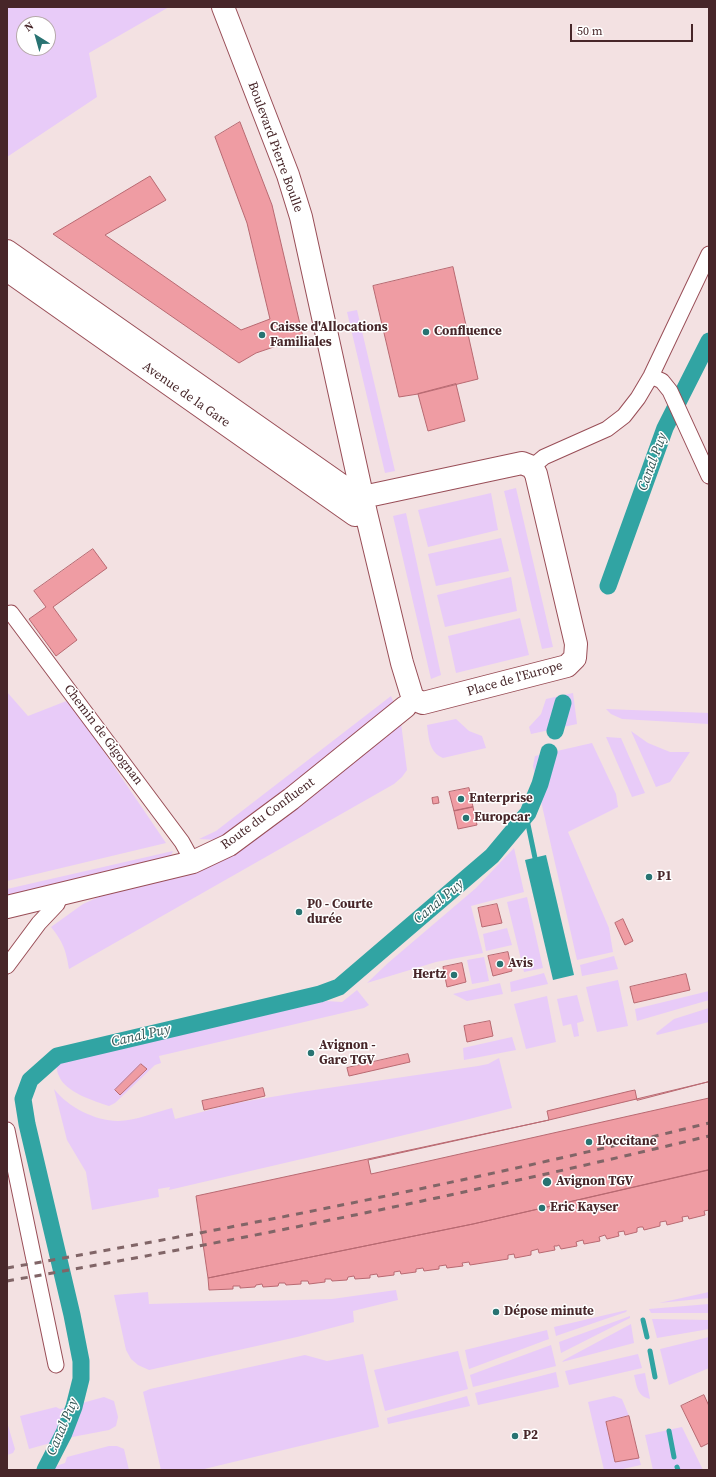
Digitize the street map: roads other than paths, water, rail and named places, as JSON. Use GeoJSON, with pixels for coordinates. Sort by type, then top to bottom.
{"type":"FeatureCollection","features":[{"type":"Feature","properties":{"kind":"street","name":"Boulevard Pierre Boulle"},"geometry":{"type":"LineString","coordinates":[[223,7],[288,175],[301,217],[365,505]]}},
{"type":"Feature","properties":{"kind":"street","name":"Avenue de la Gare"},"geometry":{"type":"LineString","coordinates":[[7,250],[351,492],[365,505],[355,514],[7,270]]}},
{"type":"Feature","properties":{"kind":"street"},"geometry":{"type":"LineString","coordinates":[[409,703],[365,505],[522,463],[532,467],[544,457],[607,429],[624,416],[638,398],[651,376],[709,254]]}},
{"type":"Feature","properties":{"kind":"street"},"geometry":{"type":"LineString","coordinates":[[651,376],[662,381],[670,391],[709,476]]}},
{"type":"Feature","properties":{"kind":"street"},"geometry":{"type":"LineString","coordinates":[[328,476],[335,472],[353,453]]}},
{"type":"Feature","properties":{"kind":"street","name":"Place de l'Europe"},"geometry":{"type":"LineString","coordinates":[[409,703],[423,703],[454,696],[567,666],[575,658],[576,644],[536,474],[532,467]]}},
{"type":"Feature","properties":{"kind":"street","name":"Chemin de Gigognan"},"geometry":{"type":"LineString","coordinates":[[7,614],[11,613],[51,665],[182,842],[193,862]]}},
{"type":"Feature","properties":{"kind":"street","name":"Route du Confluent"},"geometry":{"type":"LineString","coordinates":[[7,907],[193,862],[229,845],[291,799],[409,703]]}},
{"type":"Feature","properties":{"kind":"street"},"geometry":{"type":"LineString","coordinates":[[7,966],[39,923],[57,904],[61,894]]}},
{"type":"Feature","properties":{"kind":"street"},"geometry":{"type":"LineString","coordinates":[[7,1130],[56,1364]]}},
{"type":"Feature","properties":{"kind":"water"},"geometry":{"type":"Polygon","coordinates":[[[546,855],[574,975],[553,980],[525,860],[546,855]]]}},
{"type":"Feature","properties":{"kind":"waterway","name":"Canal Puy"},"geometry":{"type":"LineString","coordinates":[[608,586],[665,428],[709,341]]}},
{"type":"Feature","properties":{"kind":"waterway","name":"Canal Puy"},"geometry":{"type":"LineString","coordinates":[[555,731],[563,703]]}},
{"type":"Feature","properties":{"kind":"waterway","name":"Canal Puy"},"geometry":{"type":"LineString","coordinates":[[45,1470],[64,1433],[74,1407],[81,1379],[81,1361],[72,1315],[27,1124],[23,1099],[30,1080],[57,1056],[320,994],[339,987],[492,856],[528,813],[540,784],[549,752]]}},
{"type":"Feature","properties":{"kind":"waterway"},"geometry":{"type":"LineString","coordinates":[[526,815],[535,858]]}},
{"type":"Feature","properties":{"kind":"waterway"},"geometry":{"type":"LineString","coordinates":[[643,1320],[647,1337]]}},
{"type":"Feature","properties":{"kind":"waterway"},"geometry":{"type":"LineString","coordinates":[[650,1351],[655,1377]]}},
{"type":"Feature","properties":{"kind":"waterway"},"geometry":{"type":"LineString","coordinates":[[669,1431],[674,1457]]}},
{"type":"Feature","properties":{"kind":"railway"},"geometry":{"type":"LineString","coordinates":[[7,1268],[359,1202],[534,1164],[709,1123]]}},
{"type":"Feature","properties":{"kind":"railway"},"geometry":{"type":"LineString","coordinates":[[7,1281],[183,1249],[447,1196],[709,1136]]}},
{"type":"Feature","properties":{"kind":"place","name":"Confluence"},"geometry":{"type":"Point","coordinates":[426,332]}},
{"type":"Feature","properties":{"kind":"place","name":"Caisse d'Allocations Familiales"},"geometry":{"type":"Point","coordinates":[262,335]}},
{"type":"Feature","properties":{"kind":"place","name":"Enterprise"},"geometry":{"type":"Point","coordinates":[461,799]}},
{"type":"Feature","properties":{"kind":"place","name":"Europcar"},"geometry":{"type":"Point","coordinates":[466,818]}},
{"type":"Feature","properties":{"kind":"place","name":"P1"},"geometry":{"type":"Point","coordinates":[649,877]}},
{"type":"Feature","properties":{"kind":"place","name":"P0 - Courte durée"},"geometry":{"type":"Point","coordinates":[299,912]}},
{"type":"Feature","properties":{"kind":"place","name":"Avis"},"geometry":{"type":"Point","coordinates":[500,964]}},
{"type":"Feature","properties":{"kind":"place","name":"Hertz"},"geometry":{"type":"Point","coordinates":[454,975]}},
{"type":"Feature","properties":{"kind":"place","name":"Avignon - Gare TGV"},"geometry":{"type":"Point","coordinates":[311,1053]}},
{"type":"Feature","properties":{"kind":"place","name":"L'occitane"},"geometry":{"type":"Point","coordinates":[589,1142]}},
{"type":"Feature","properties":{"kind":"place","name":"Avignon TGV"},"geometry":{"type":"Point","coordinates":[547,1182]}},
{"type":"Feature","properties":{"kind":"place","name":"Eric Kayser"},"geometry":{"type":"Point","coordinates":[542,1208]}},
{"type":"Feature","properties":{"kind":"place","name":"Dépose minute"},"geometry":{"type":"Point","coordinates":[496,1312]}},
{"type":"Feature","properties":{"kind":"place","name":"P2"},"geometry":{"type":"Point","coordinates":[515,1436]}}]}
